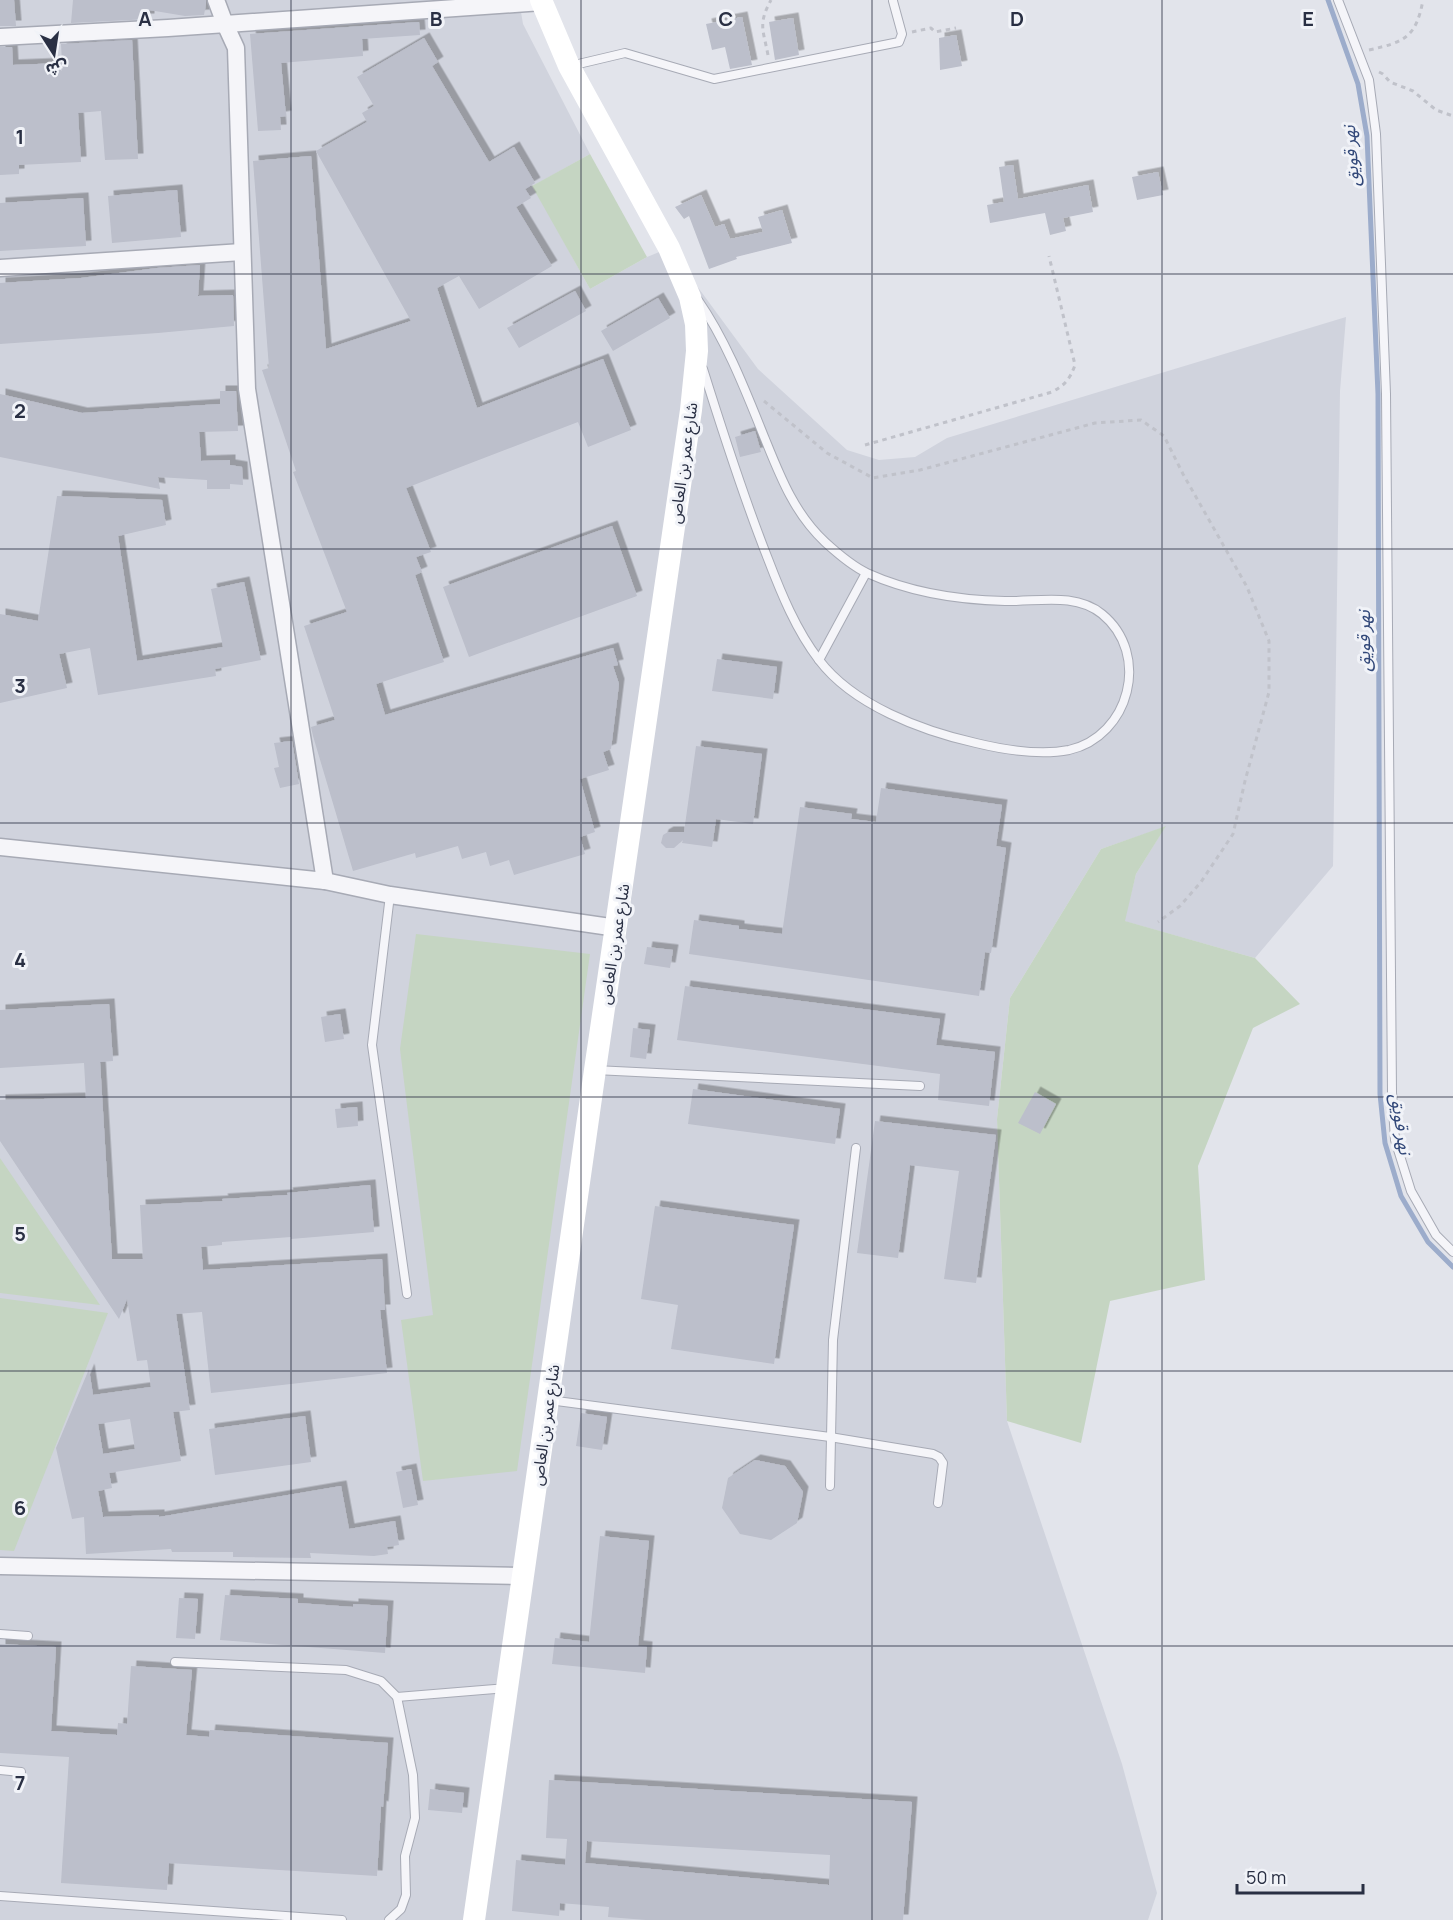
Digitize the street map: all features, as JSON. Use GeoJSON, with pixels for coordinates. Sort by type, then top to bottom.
{"type":"FeatureCollection","features":[{"type":"Feature","properties":{"kind":"street"},"geometry":{"type":"LineString","coordinates":[[216,0],[236,48],[247,389],[325,881]]}},
{"type":"Feature","properties":{"kind":"street"},"geometry":{"type":"LineString","coordinates":[[0,37],[225,24],[542,1]]}},
{"type":"Feature","properties":{"kind":"street","name":"شارع عمر بن العاص"},"geometry":{"type":"LineString","coordinates":[[474,1920],[691,410],[697,351],[694,317],[685,284],[669,248],[568,66],[542,1]]}},
{"type":"Feature","properties":{"kind":"street"},"geometry":{"type":"LineString","coordinates":[[0,268],[242,252]]}},
{"type":"Feature","properties":{"kind":"street"},"geometry":{"type":"LineString","coordinates":[[0,847],[325,881],[390,894],[617,928]]}},
{"type":"Feature","properties":{"kind":"street"},"geometry":{"type":"LineString","coordinates":[[0,1566],[524,1576]]}},
{"type":"Feature","properties":{"kind":"lane"},"geometry":{"type":"LineString","coordinates":[[1338,0],[1369,80],[1376,134],[1386,394],[1392,1068],[1395,1140],[1411,1191],[1436,1235],[1453,1252]]}},
{"type":"Feature","properties":{"kind":"lane"},"geometry":{"type":"LineString","coordinates":[[568,66],[625,53],[714,79],[770,68],[899,42],[902,34],[893,1]]}},
{"type":"Feature","properties":{"kind":"lane"},"geometry":{"type":"LineString","coordinates":[[685,284],[717,330],[784,485],[809,525],[824,541],[866,573],[910,587],[956,597],[1003,601],[1066,600],[1092,607],[1114,627],[1128,655],[1129,685],[1119,714],[1110,726],[1098,737],[1070,750],[1044,752],[987,746],[932,731],[880,708],[855,694],[834,676],[819,660],[795,620],[760,538],[729,452],[697,351]]}},
{"type":"Feature","properties":{"kind":"lane"},"geometry":{"type":"LineString","coordinates":[[819,660],[866,573]]}},
{"type":"Feature","properties":{"kind":"lane"},"geometry":{"type":"LineString","coordinates":[[390,894],[372,1045],[407,1294]]}},
{"type":"Feature","properties":{"kind":"lane"},"geometry":{"type":"LineString","coordinates":[[595,1070],[920,1086]]}},
{"type":"Feature","properties":{"kind":"lane"},"geometry":{"type":"LineString","coordinates":[[830,1486],[833,1340],[856,1148]]}},
{"type":"Feature","properties":{"kind":"lane"},"geometry":{"type":"LineString","coordinates":[[549,1400],[830,1437],[933,1454],[943,1463],[938,1503]]}},
{"type":"Feature","properties":{"kind":"lane"},"geometry":{"type":"LineString","coordinates":[[0,1634],[28,1636]]}},
{"type":"Feature","properties":{"kind":"lane"},"geometry":{"type":"LineString","coordinates":[[175,1662],[346,1671],[381,1682],[397,1697],[413,1776],[415,1818],[405,1856],[406,1895],[401,1909],[389,1920]]}},
{"type":"Feature","properties":{"kind":"lane"},"geometry":{"type":"LineString","coordinates":[[397,1697],[507,1688]]}},
{"type":"Feature","properties":{"kind":"lane"},"geometry":{"type":"LineString","coordinates":[[0,1770],[21,1772]]}},
{"type":"Feature","properties":{"kind":"lane"},"geometry":{"type":"LineString","coordinates":[[0,1896],[342,1920]]}},
{"type":"Feature","properties":{"kind":"path"},"geometry":{"type":"LineString","coordinates":[[770,68],[761,23],[771,0]]}},
{"type":"Feature","properties":{"kind":"path"},"geometry":{"type":"LineString","coordinates":[[1358,52],[1403,40],[1412,32],[1420,18],[1424,0]]}},
{"type":"Feature","properties":{"kind":"path"},"geometry":{"type":"LineString","coordinates":[[902,34],[931,28],[935,32],[956,28]]}},
{"type":"Feature","properties":{"kind":"path"},"geometry":{"type":"LineString","coordinates":[[1364,68],[1383,74],[1390,82],[1413,91],[1436,111],[1453,116]]}},
{"type":"Feature","properties":{"kind":"path"},"geometry":{"type":"LineString","coordinates":[[865,445],[1052,392],[1064,385],[1075,365],[1049,256]]}},
{"type":"Feature","properties":{"kind":"path"},"geometry":{"type":"LineString","coordinates":[[740,380],[827,453],[873,478],[920,470],[1095,423],[1141,420],[1164,436],[1247,588],[1269,641],[1269,692],[1233,834],[1202,882],[1180,906],[1158,922]]}},
{"type":"Feature","properties":{"kind":"shaded area"},"geometry":{"type":"Polygon","coordinates":[[[0,0],[519,0],[523,24],[590,154],[533,186],[590,289],[647,257],[669,248],[758,369],[847,450],[879,460],[915,457],[947,438],[1346,317],[1340,391],[1333,866],[1255,958],[1124,921],[1136,874],[1165,827],[1101,849],[1010,998],[997,1119],[1007,1421],[1122,1764],[1157,1893],[1148,1920],[0,1920],[0,0]]]}},
{"type":"Feature","properties":{"kind":"green space"},"geometry":{"type":"Polygon","coordinates":[[[590,154],[647,257],[590,289],[532,186],[590,154]]]}},
{"type":"Feature","properties":{"kind":"green space"},"geometry":{"type":"Polygon","coordinates":[[[1166,826],[1136,874],[1125,921],[1255,958],[1300,1004],[1253,1028],[1198,1166],[1205,1280],[1110,1301],[1081,1443],[1007,1421],[997,1119],[1010,998],[1101,849],[1166,826]]]}},
{"type":"Feature","properties":{"kind":"green space"},"geometry":{"type":"Polygon","coordinates":[[[416,934],[590,954],[517,1471],[423,1481],[401,1320],[433,1315],[400,1049],[416,934]]]}},
{"type":"Feature","properties":{"kind":"green space"},"geometry":{"type":"Polygon","coordinates":[[[0,1158],[100,1305],[0,1293],[0,1158]]]}},
{"type":"Feature","properties":{"kind":"green space"},"geometry":{"type":"Polygon","coordinates":[[[0,1298],[108,1313],[14,1551],[0,1550],[0,1298]]]}},
{"type":"Feature","properties":{"kind":"building"},"geometry":{"type":"Polygon","coordinates":[[[0,0],[14,0],[16,26],[0,26],[0,0]]]}},
{"type":"Feature","properties":{"kind":"building"},"geometry":{"type":"Polygon","coordinates":[[[73,0],[206,0],[206,4],[204,15],[185,16],[149,10],[149,19],[71,23],[73,0]]]}},
{"type":"Feature","properties":{"kind":"building"},"geometry":{"type":"Polygon","coordinates":[[[742,17],[752,65],[730,69],[725,47],[712,50],[706,24],[742,17]]]}},
{"type":"Feature","properties":{"kind":"building"},"geometry":{"type":"Polygon","coordinates":[[[793,18],[799,55],[775,60],[769,22],[793,18]]]}},
{"type":"Feature","properties":{"kind":"building"},"geometry":{"type":"Polygon","coordinates":[[[419,22],[420,35],[362,39],[363,56],[281,63],[286,116],[280,117],[281,130],[258,131],[250,34],[419,22]]]}},
{"type":"Feature","properties":{"kind":"building"},"geometry":{"type":"Polygon","coordinates":[[[956,35],[962,66],[940,70],[939,38],[956,35]]]}},
{"type":"Feature","properties":{"kind":"building"},"geometry":{"type":"Polygon","coordinates":[[[424,38],[438,62],[432,66],[489,162],[514,147],[535,183],[525,189],[531,198],[516,207],[552,266],[479,309],[459,276],[437,288],[477,408],[603,359],[631,430],[588,447],[578,422],[406,488],[431,552],[416,557],[422,572],[415,575],[444,662],[376,684],[385,715],[613,648],[618,665],[613,666],[619,684],[611,749],[603,752],[609,770],[580,779],[595,832],[580,837],[585,854],[514,875],[509,860],[490,866],[486,852],[462,859],[458,846],[416,858],[415,853],[353,871],[311,727],[335,720],[304,626],[347,612],[293,472],[296,471],[262,370],[269,368],[253,161],[311,156],[326,349],[411,321],[316,151],[367,122],[362,113],[374,106],[357,77],[424,38]]]}},
{"type":"Feature","properties":{"kind":"building"},"geometry":{"type":"Polygon","coordinates":[[[132,40],[138,159],[105,160],[101,111],[78,113],[81,162],[19,165],[19,174],[0,175],[0,47],[12,47],[13,65],[62,63],[61,44],[132,40]]]}},
{"type":"Feature","properties":{"kind":"building"},"geometry":{"type":"Polygon","coordinates":[[[1013,165],[1018,199],[1088,185],[1093,212],[1063,218],[1066,231],[1050,235],[1045,213],[990,223],[987,205],[1004,202],[999,167],[1013,165]]]}},
{"type":"Feature","properties":{"kind":"building"},"geometry":{"type":"Polygon","coordinates":[[[1158,172],[1163,195],[1137,200],[1132,177],[1158,172]]]}},
{"type":"Feature","properties":{"kind":"building"},"geometry":{"type":"Polygon","coordinates":[[[177,190],[181,237],[112,243],[108,196],[177,190]]]}},
{"type":"Feature","properties":{"kind":"building"},"geometry":{"type":"Polygon","coordinates":[[[701,195],[715,227],[724,224],[730,239],[763,232],[758,217],[782,210],[792,243],[736,257],[737,259],[709,269],[689,216],[684,219],[675,207],[701,195]]]}},
{"type":"Feature","properties":{"kind":"building"},"geometry":{"type":"Polygon","coordinates":[[[83,198],[86,246],[0,251],[0,203],[83,198]]]}},
{"type":"Feature","properties":{"kind":"building"},"geometry":{"type":"Polygon","coordinates":[[[200,265],[198,296],[233,295],[234,326],[0,344],[0,283],[81,278],[200,265]]]}},
{"type":"Feature","properties":{"kind":"building"},"geometry":{"type":"Polygon","coordinates":[[[575,291],[586,311],[519,348],[507,328],[575,291]]]}},
{"type":"Feature","properties":{"kind":"building"},"geometry":{"type":"Polygon","coordinates":[[[658,298],[670,318],[613,351],[601,331],[658,298]]]}},
{"type":"Feature","properties":{"kind":"building"},"geometry":{"type":"Polygon","coordinates":[[[220,391],[236,391],[238,431],[199,432],[201,461],[230,460],[230,465],[242,467],[243,485],[230,484],[230,489],[207,489],[207,480],[158,477],[160,489],[0,457],[0,394],[82,413],[220,404],[220,391]]]}},
{"type":"Feature","properties":{"kind":"building"},"geometry":{"type":"Polygon","coordinates":[[[755,431],[761,452],[740,457],[735,437],[755,431]]]}},
{"type":"Feature","properties":{"kind":"building"},"geometry":{"type":"Polygon","coordinates":[[[57,496],[162,500],[166,525],[118,536],[137,661],[223,647],[211,589],[244,582],[261,660],[215,669],[216,676],[98,695],[90,648],[59,654],[67,688],[0,703],[0,614],[38,621],[57,496]]]}},
{"type":"Feature","properties":{"kind":"building"},"geometry":{"type":"Polygon","coordinates":[[[612,526],[637,596],[469,657],[443,587],[612,526]]]}},
{"type":"Feature","properties":{"kind":"building"},"geometry":{"type":"Polygon","coordinates":[[[717,659],[777,667],[773,699],[712,691],[717,659]]]}},
{"type":"Feature","properties":{"kind":"building"},"geometry":{"type":"Polygon","coordinates":[[[292,741],[299,784],[280,788],[274,768],[279,767],[274,743],[292,741]]]}},
{"type":"Feature","properties":{"kind":"building"},"geometry":{"type":"Polygon","coordinates":[[[696,746],[762,754],[753,824],[716,819],[712,847],[682,843],[683,840],[674,848],[666,848],[661,843],[663,835],[668,832],[684,832],[696,746]]]}},
{"type":"Feature","properties":{"kind":"building"},"geometry":{"type":"Polygon","coordinates":[[[881,788],[1002,805],[996,846],[1006,848],[991,953],[985,952],[979,996],[689,954],[694,920],[739,926],[739,929],[782,934],[800,807],[852,814],[851,819],[876,822],[881,788]]]}},
{"type":"Feature","properties":{"kind":"building"},"geometry":{"type":"Polygon","coordinates":[[[647,947],[673,950],[670,968],[644,964],[647,947]]]}},
{"type":"Feature","properties":{"kind":"building"},"geometry":{"type":"Polygon","coordinates":[[[685,986],[940,1019],[936,1045],[995,1052],[989,1106],[938,1100],[940,1074],[677,1040],[685,986]]]}},
{"type":"Feature","properties":{"kind":"building"},"geometry":{"type":"Polygon","coordinates":[[[109,1004],[113,1061],[100,1062],[112,1259],[143,1259],[140,1205],[223,1201],[222,1199],[288,1195],[287,1193],[370,1185],[374,1232],[222,1242],[222,1245],[201,1247],[203,1270],[382,1259],[385,1310],[380,1310],[387,1373],[211,1393],[202,1312],[176,1314],[190,1410],[173,1412],[181,1461],[109,1473],[112,1488],[98,1491],[103,1517],[159,1515],[159,1517],[341,1486],[349,1529],[395,1521],[399,1545],[387,1547],[388,1554],[374,1556],[310,1553],[311,1558],[233,1557],[233,1552],[172,1552],[171,1549],[86,1554],[84,1517],[72,1519],[56,1448],[89,1369],[93,1395],[151,1387],[147,1360],[137,1361],[127,1299],[119,1319],[0,1141],[0,1100],[86,1098],[84,1063],[0,1068],[0,1010],[109,1004]],[[130,1419],[98,1424],[103,1454],[135,1449],[130,1419]]]}},
{"type":"Feature","properties":{"kind":"building"},"geometry":{"type":"Polygon","coordinates":[[[340,1014],[344,1039],[325,1042],[321,1017],[340,1014]]]}},
{"type":"Feature","properties":{"kind":"building"},"geometry":{"type":"Polygon","coordinates":[[[633,1028],[650,1030],[646,1059],[630,1057],[633,1028]]]}},
{"type":"Feature","properties":{"kind":"building"},"geometry":{"type":"Polygon","coordinates":[[[693,1089],[840,1109],[835,1144],[688,1124],[693,1089]]]}},
{"type":"Feature","properties":{"kind":"building"},"geometry":{"type":"Polygon","coordinates":[[[1035,1092],[1056,1104],[1040,1134],[1018,1123],[1035,1092]]]}},
{"type":"Feature","properties":{"kind":"building"},"geometry":{"type":"Polygon","coordinates":[[[357,1107],[358,1126],[337,1128],[335,1109],[357,1107]]]}},
{"type":"Feature","properties":{"kind":"building"},"geometry":{"type":"Polygon","coordinates":[[[875,1121],[996,1135],[976,1283],[944,1279],[959,1171],[910,1165],[898,1258],[857,1253],[875,1121]]]}},
{"type":"Feature","properties":{"kind":"building"},"geometry":{"type":"Polygon","coordinates":[[[655,1206],[794,1225],[774,1364],[671,1349],[678,1305],[641,1299],[655,1206]]]}},
{"type":"Feature","properties":{"kind":"building"},"geometry":{"type":"Polygon","coordinates":[[[581,1413],[607,1417],[602,1450],[576,1446],[581,1413]]]}},
{"type":"Feature","properties":{"kind":"building"},"geometry":{"type":"Polygon","coordinates":[[[305,1416],[311,1462],[215,1475],[209,1429],[305,1416]]]}},
{"type":"Feature","properties":{"kind":"building"},"geometry":{"type":"Polygon","coordinates":[[[755,1460],[785,1466],[803,1492],[797,1523],[771,1540],[740,1534],[722,1508],[728,1478],[755,1460]]]}},
{"type":"Feature","properties":{"kind":"building"},"geometry":{"type":"Polygon","coordinates":[[[411,1469],[418,1505],[403,1508],[396,1472],[411,1469]]]}},
{"type":"Feature","properties":{"kind":"building"},"geometry":{"type":"Polygon","coordinates":[[[600,1536],[649,1541],[638,1646],[647,1647],[645,1673],[552,1664],[555,1638],[589,1642],[600,1536]]]}},
{"type":"Feature","properties":{"kind":"building"},"geometry":{"type":"Polygon","coordinates":[[[225,1595],[298,1599],[298,1603],[353,1607],[353,1604],[388,1606],[385,1653],[220,1640],[225,1595]]]}},
{"type":"Feature","properties":{"kind":"building"},"geometry":{"type":"Polygon","coordinates":[[[179,1598],[198,1599],[195,1639],[176,1638],[179,1598]]]}},
{"type":"Feature","properties":{"kind":"building"},"geometry":{"type":"Polygon","coordinates":[[[0,1644],[56,1647],[51,1731],[117,1735],[118,1723],[127,1724],[131,1666],[192,1670],[186,1735],[209,1737],[210,1730],[388,1743],[377,1876],[169,1863],[167,1890],[61,1883],[69,1757],[0,1753],[0,1644]]]}},
{"type":"Feature","properties":{"kind":"building"},"geometry":{"type":"Polygon","coordinates":[[[549,1780],[912,1802],[903,1920],[646,1920],[608,1917],[609,1907],[560,1903],[559,1916],[512,1911],[516,1860],[565,1865],[567,1839],[546,1838],[549,1780]],[[587,1841],[585,1863],[829,1885],[830,1855],[587,1841]]]}},
{"type":"Feature","properties":{"kind":"building"},"geometry":{"type":"Polygon","coordinates":[[[430,1789],[464,1793],[462,1813],[428,1810],[430,1789]]]}},
{"type":"Feature","properties":{"kind":"waterway","name":"نهر قويق"},"geometry":{"type":"LineString","coordinates":[[1328,0],[1358,84],[1367,136],[1378,394],[1380,1094],[1385,1143],[1401,1196],[1428,1242],[1453,1267]]}}]}
